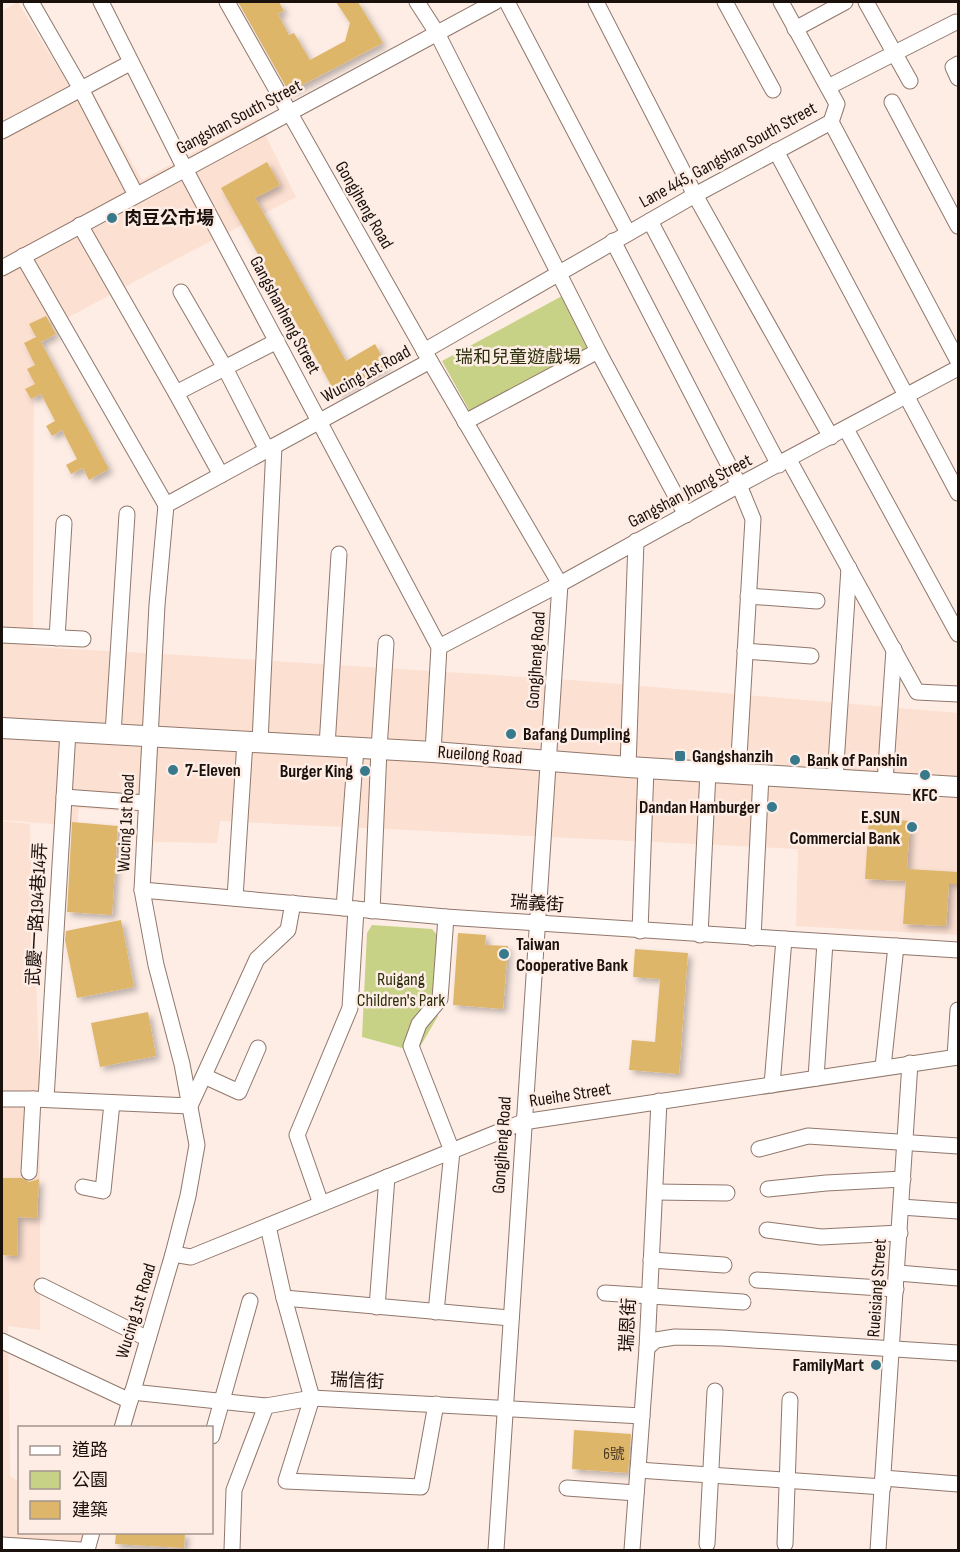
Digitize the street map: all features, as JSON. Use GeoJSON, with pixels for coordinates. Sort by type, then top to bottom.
{"type":"FeatureCollection","features":[{"type":"Feature","properties":{"kind":"street"},"geometry":{"type":"LineString","coordinates":[[31,2],[81,88],[136,195]]}},
{"type":"Feature","properties":{"kind":"street","name":"Gangshanheng Street"},"geometry":{"type":"LineString","coordinates":[[101,2],[185,169],[439,647]]}},
{"type":"Feature","properties":{"kind":"street","name":"Gongjheng Road"},"geometry":{"type":"LineString","coordinates":[[227,2],[427,356],[560,584],[496,1551]]}},
{"type":"Feature","properties":{"kind":"street"},"geometry":{"type":"LineString","coordinates":[[417,2],[437,33],[598,351],[687,515]]}},
{"type":"Feature","properties":{"kind":"street","name":"Gangshan South Street"},"geometry":{"type":"LineString","coordinates":[[2,268],[495,2]]}},
{"type":"Feature","properties":{"kind":"street"},"geometry":{"type":"LineString","coordinates":[[507,2],[628,233]]}},
{"type":"Feature","properties":{"kind":"street"},"geometry":{"type":"LineString","coordinates":[[596,2],[696,195],[831,438]]}},
{"type":"Feature","properties":{"kind":"street"},"geometry":{"type":"LineString","coordinates":[[725,2],[773,90]]}},
{"type":"Feature","properties":{"kind":"street","name":"Lane 445, Gangshan South Street"},"geometry":{"type":"LineString","coordinates":[[560,274],[613,241],[831,122],[837,104],[782,2]]}},
{"type":"Feature","properties":{"kind":"street"},"geometry":{"type":"LineString","coordinates":[[795,29],[844,2]]}},
{"type":"Feature","properties":{"kind":"street"},"geometry":{"type":"LineString","coordinates":[[866,2],[910,81]]}},
{"type":"Feature","properties":{"kind":"street"},"geometry":{"type":"LineString","coordinates":[[828,87],[956,22]]}},
{"type":"Feature","properties":{"kind":"street"},"geometry":{"type":"LineString","coordinates":[[2,131],[130,63]]}},
{"type":"Feature","properties":{"kind":"street"},"geometry":{"type":"LineString","coordinates":[[958,64],[953,67],[958,78]]}},
{"type":"Feature","properties":{"kind":"street"},"geometry":{"type":"LineString","coordinates":[[892,102],[958,226]]}},
{"type":"Feature","properties":{"kind":"street"},"geometry":{"type":"LineString","coordinates":[[831,122],[958,361]]}},
{"type":"Feature","properties":{"kind":"street"},"geometry":{"type":"LineString","coordinates":[[776,151],[958,493]]}},
{"type":"Feature","properties":{"kind":"street"},"geometry":{"type":"LineString","coordinates":[[650,221],[784,463],[849,568],[917,692],[958,694]]}},
{"type":"Feature","properties":{"kind":"street"},"geometry":{"type":"LineString","coordinates":[[80,225],[221,475]]}},
{"type":"Feature","properties":{"kind":"street"},"geometry":{"type":"LineString","coordinates":[[613,241],[739,485],[753,519],[738,774]]}},
{"type":"Feature","properties":{"kind":"street"},"geometry":{"type":"LineString","coordinates":[[23,256],[166,504]]}},
{"type":"Feature","properties":{"kind":"street","name":"Wucing 1st Road"},"geometry":{"type":"LineString","coordinates":[[123,1426],[173,1254],[188,1197],[197,1145],[182,1064],[156,965],[142,890],[157,605],[166,504],[320,421],[560,274]]}},
{"type":"Feature","properties":{"kind":"street"},"geometry":{"type":"LineString","coordinates":[[181,292],[271,448],[253,742],[235,898]]}},
{"type":"Feature","properties":{"kind":"street"},"geometry":{"type":"LineString","coordinates":[[176,393],[277,341]]}},
{"type":"Feature","properties":{"kind":"street"},"geometry":{"type":"LineString","coordinates":[[465,422],[598,351]]}},
{"type":"Feature","properties":{"kind":"street","name":"Gangshan Jhong Street"},"geometry":{"type":"LineString","coordinates":[[439,647],[560,584],[958,368]]}},
{"type":"Feature","properties":{"kind":"street"},"geometry":{"type":"LineString","coordinates":[[846,429],[958,634]]}},
{"type":"Feature","properties":{"kind":"street"},"geometry":{"type":"LineString","coordinates":[[113,734],[127,514]]}},
{"type":"Feature","properties":{"kind":"street"},"geometry":{"type":"LineString","coordinates":[[57,638],[64,523]]}},
{"type":"Feature","properties":{"kind":"street"},"geometry":{"type":"LineString","coordinates":[[636,541],[640,931]]}},
{"type":"Feature","properties":{"kind":"street"},"geometry":{"type":"LineString","coordinates":[[327,746],[339,554]]}},
{"type":"Feature","properties":{"kind":"street"},"geometry":{"type":"LineString","coordinates":[[835,779],[849,568]]}},
{"type":"Feature","properties":{"kind":"street"},"geometry":{"type":"LineString","coordinates":[[748,596],[817,602]]}},
{"type":"Feature","properties":{"kind":"street"},"geometry":{"type":"LineString","coordinates":[[2,635],[83,639]]}},
{"type":"Feature","properties":{"kind":"street"},"geometry":{"type":"LineString","coordinates":[[372,910],[386,643]]}},
{"type":"Feature","properties":{"kind":"street"},"geometry":{"type":"LineString","coordinates":[[433,752],[439,647]]}},
{"type":"Feature","properties":{"kind":"street"},"geometry":{"type":"LineString","coordinates":[[885,782],[894,649]]}},
{"type":"Feature","properties":{"kind":"street"},"geometry":{"type":"LineString","coordinates":[[745,651],[812,656]]}},
{"type":"Feature","properties":{"kind":"street","name":"Rueilong Road"},"geometry":{"type":"LineString","coordinates":[[2,728],[433,752],[637,768],[958,787]]}},
{"type":"Feature","properties":{"kind":"street","name":"武慶一路194巷14弄"},"geometry":{"type":"LineString","coordinates":[[29,1172],[39,1099],[68,731]]}},
{"type":"Feature","properties":{"kind":"street"},"geometry":{"type":"LineString","coordinates":[[321,1204],[297,1135],[350,1008],[350,909],[357,748]]}},
{"type":"Feature","properties":{"kind":"street"},"geometry":{"type":"LineString","coordinates":[[700,935],[708,772]]}},
{"type":"Feature","properties":{"kind":"street"},"geometry":{"type":"LineString","coordinates":[[753,938],[761,775]]}},
{"type":"Feature","properties":{"kind":"street"},"geometry":{"type":"LineString","coordinates":[[64,797],[146,803]]}},
{"type":"Feature","properties":{"kind":"street","name":"瑞義街"},"geometry":{"type":"LineString","coordinates":[[142,890],[446,917],[958,950]]}},
{"type":"Feature","properties":{"kind":"street"},"geometry":{"type":"LineString","coordinates":[[2,1099],[190,1107],[257,959],[288,930],[292,903]]}},
{"type":"Feature","properties":{"kind":"street"},"geometry":{"type":"LineString","coordinates":[[436,1312],[452,1151],[411,1046],[419,1024],[441,999],[446,917]]}},
{"type":"Feature","properties":{"kind":"street"},"geometry":{"type":"LineString","coordinates":[[772,1085],[784,939]]}},
{"type":"Feature","properties":{"kind":"street"},"geometry":{"type":"LineString","coordinates":[[816,1078],[825,942]]}},
{"type":"Feature","properties":{"kind":"street"},"geometry":{"type":"LineString","coordinates":[[883,1067],[896,946]]}},
{"type":"Feature","properties":{"kind":"street"},"geometry":{"type":"LineString","coordinates":[[957,1059],[958,1010]]}},
{"type":"Feature","properties":{"kind":"street"},"geometry":{"type":"LineString","coordinates":[[204,1076],[239,1092],[258,1048]]}},
{"type":"Feature","properties":{"kind":"street","name":"Rueihe Street"},"geometry":{"type":"LineString","coordinates":[[173,1254],[191,1257],[523,1122],[910,1063],[957,1059]]}},
{"type":"Feature","properties":{"kind":"street","name":"Rueisiang Street"},"geometry":{"type":"LineString","coordinates":[[878,1551],[910,1063]]}},
{"type":"Feature","properties":{"kind":"street","name":"瑞恩街"},"geometry":{"type":"LineString","coordinates":[[632,1551],[647,1348],[659,1101]]}},
{"type":"Feature","properties":{"kind":"street"},"geometry":{"type":"LineString","coordinates":[[83,1187],[103,1191],[112,1103]]}},
{"type":"Feature","properties":{"kind":"street"},"geometry":{"type":"LineString","coordinates":[[759,1149],[808,1136],[958,1146]]}},
{"type":"Feature","properties":{"kind":"street"},"geometry":{"type":"LineString","coordinates":[[377,1307],[387,1177]]}},
{"type":"Feature","properties":{"kind":"street"},"geometry":{"type":"LineString","coordinates":[[768,1189],[826,1182],[903,1179]]}},
{"type":"Feature","properties":{"kind":"street"},"geometry":{"type":"LineString","coordinates":[[655,1192],[728,1193]]}},
{"type":"Feature","properties":{"kind":"street"},"geometry":{"type":"LineString","coordinates":[[901,1207],[958,1211]]}},
{"type":"Feature","properties":{"kind":"street","name":"瑞信街"},"geometry":{"type":"LineString","coordinates":[[268,1226],[284,1298],[312,1398],[642,1416]]}},
{"type":"Feature","properties":{"kind":"street"},"geometry":{"type":"LineString","coordinates":[[767,1230],[821,1237],[900,1233]]}},
{"type":"Feature","properties":{"kind":"street"},"geometry":{"type":"LineString","coordinates":[[651,1260],[724,1265]]}},
{"type":"Feature","properties":{"kind":"street"},"geometry":{"type":"LineString","coordinates":[[898,1273],[958,1278]]}},
{"type":"Feature","properties":{"kind":"street"},"geometry":{"type":"LineString","coordinates":[[757,1280],[896,1289]]}},
{"type":"Feature","properties":{"kind":"street"},"geometry":{"type":"LineString","coordinates":[[42,1286],[148,1339]]}},
{"type":"Feature","properties":{"kind":"street"},"geometry":{"type":"LineString","coordinates":[[605,1293],[743,1302]]}},
{"type":"Feature","properties":{"kind":"street"},"geometry":{"type":"LineString","coordinates":[[284,1298],[511,1318]]}},
{"type":"Feature","properties":{"kind":"street"},"geometry":{"type":"LineString","coordinates":[[213,1432],[250,1301]]}},
{"type":"Feature","properties":{"kind":"street"},"geometry":{"type":"LineString","coordinates":[[647,1348],[656,1340],[675,1337],[958,1353]]}},
{"type":"Feature","properties":{"kind":"street"},"geometry":{"type":"LineString","coordinates":[[2,1341],[131,1396],[266,1406],[312,1398],[286,1481],[421,1487],[436,1404]]}},
{"type":"Feature","properties":{"kind":"street"},"geometry":{"type":"LineString","coordinates":[[707,1544],[715,1391]]}},
{"type":"Feature","properties":{"kind":"street"},"geometry":{"type":"LineString","coordinates":[[785,1544],[790,1400]]}},
{"type":"Feature","properties":{"kind":"street"},"geometry":{"type":"LineString","coordinates":[[232,1551],[234,1490],[266,1406]]}},
{"type":"Feature","properties":{"kind":"street"},"geometry":{"type":"LineString","coordinates":[[638,1470],[786,1480],[958,1484]]}},
{"type":"Feature","properties":{"kind":"street"},"geometry":{"type":"LineString","coordinates":[[567,1488],[636,1492]]}},
{"type":"Feature","properties":{"kind":"street"},"geometry":{"type":"LineString","coordinates":[[87,1551],[92,1534]]}},
{"type":"Feature","properties":{"kind":"street"},"geometry":{"type":"LineString","coordinates":[[2,1545],[81,1551]]}},
{"type":"Feature","properties":{"kind":"shaded area"},"geometry":{"type":"Polygon","coordinates":[[[18,2],[77,99],[90,88],[142,180],[257,118],[296,197],[34,336],[33,647],[572,680],[958,713],[958,935],[796,926],[798,849],[220,821],[217,843],[154,842],[152,813],[79,808],[77,826],[2,820],[2,11],[18,2]]]}},
{"type":"Feature","properties":{"kind":"shaded area"},"geometry":{"type":"Polygon","coordinates":[[[2,821],[30,824],[40,1081],[40,1330],[8,1326],[10,1476],[18,1481],[18,1534],[84,1534],[79,1550],[2,1550],[2,821]]]}},
{"type":"Feature","properties":{"kind":"green space","name":"瑞和兒童遊戲場"},"geometry":{"type":"Polygon","coordinates":[[[562,296],[594,354],[474,419],[442,361],[562,296]]]}},
{"type":"Feature","properties":{"kind":"green space","name":"Ruigang Children's Park"},"geometry":{"type":"Polygon","coordinates":[[[372,925],[432,929],[438,936],[438,1016],[417,1052],[362,1037],[367,933],[372,925]]]}},
{"type":"Feature","properties":{"kind":"building"},"geometry":{"type":"Polygon","coordinates":[[[238,2],[279,2],[284,11],[278,14],[289,35],[294,33],[310,60],[345,41],[350,23],[336,2],[358,2],[383,43],[289,92],[238,2]]]}},
{"type":"Feature","properties":{"kind":"building"},"geometry":{"type":"Polygon","coordinates":[[[267,162],[280,185],[255,198],[346,361],[375,344],[387,366],[336,394],[221,188],[267,162]]]}},
{"type":"Feature","properties":{"kind":"building"},"geometry":{"type":"Polygon","coordinates":[[[46,316],[56,334],[41,342],[109,469],[89,480],[83,468],[71,474],[66,465],[77,459],[62,430],[52,436],[46,426],[55,421],[41,394],[31,399],[25,389],[35,384],[27,369],[35,365],[24,343],[36,337],[29,324],[46,316]]]}},
{"type":"Feature","properties":{"kind":"building"},"geometry":{"type":"Polygon","coordinates":[[[869,818],[910,821],[907,869],[958,872],[958,884],[949,884],[946,926],[903,924],[906,881],[865,879],[869,818]]]}},
{"type":"Feature","properties":{"kind":"building"},"geometry":{"type":"Polygon","coordinates":[[[72,822],[118,826],[112,915],[67,912],[72,822]]]}},
{"type":"Feature","properties":{"kind":"building"},"geometry":{"type":"Polygon","coordinates":[[[121,920],[134,987],[77,998],[65,940],[66,931],[121,920]]]}},
{"type":"Feature","properties":{"kind":"building"},"geometry":{"type":"Polygon","coordinates":[[[458,933],[486,935],[485,945],[508,946],[503,1009],[453,1005],[458,933]]]}},
{"type":"Feature","properties":{"kind":"building"},"geometry":{"type":"Polygon","coordinates":[[[635,949],[688,953],[679,1074],[629,1070],[632,1040],[655,1042],[660,979],[633,977],[635,949]]]}},
{"type":"Feature","properties":{"kind":"building"},"geometry":{"type":"Polygon","coordinates":[[[148,1012],[156,1056],[100,1067],[91,1023],[148,1012]]]}},
{"type":"Feature","properties":{"kind":"building"},"geometry":{"type":"Polygon","coordinates":[[[2,1178],[22,1178],[29,1182],[39,1179],[37,1218],[18,1217],[17,1256],[2,1255],[2,1178]]]}},
{"type":"Feature","properties":{"kind":"building"},"geometry":{"type":"Polygon","coordinates":[[[574,1430],[631,1434],[628,1473],[572,1469],[574,1430]]]}},
{"type":"Feature","properties":{"kind":"building"},"geometry":{"type":"Polygon","coordinates":[[[116,1534],[185,1534],[184,1548],[115,1544],[116,1534]]]}},
{"type":"Feature","properties":{"kind":"place","name":"肉豆公市場"},"geometry":{"type":"Point","coordinates":[112,218]}},
{"type":"Feature","properties":{"kind":"place","name":"Bafang Dumpling"},"geometry":{"type":"Point","coordinates":[511,734]}},
{"type":"Feature","properties":{"kind":"place","name":"Gangshanzih"},"geometry":{"type":"Point","coordinates":[680,756]}},
{"type":"Feature","properties":{"kind":"place","name":"Bank of Panshin"},"geometry":{"type":"Point","coordinates":[795,760]}},
{"type":"Feature","properties":{"kind":"place","name":"7-Eleven"},"geometry":{"type":"Point","coordinates":[173,770]}},
{"type":"Feature","properties":{"kind":"place","name":"Burger King"},"geometry":{"type":"Point","coordinates":[365,771]}},
{"type":"Feature","properties":{"kind":"place","name":"KFC"},"geometry":{"type":"Point","coordinates":[925,775]}},
{"type":"Feature","properties":{"kind":"place","name":"Dandan Hamburger"},"geometry":{"type":"Point","coordinates":[772,807]}},
{"type":"Feature","properties":{"kind":"place","name":"E.SUN Commercial Bank"},"geometry":{"type":"Point","coordinates":[912,827]}},
{"type":"Feature","properties":{"kind":"place","name":"Taiwan Cooperative Bank"},"geometry":{"type":"Point","coordinates":[504,954]}},
{"type":"Feature","properties":{"kind":"place","name":"FamilyMart"},"geometry":{"type":"Point","coordinates":[876,1365]}}]}
